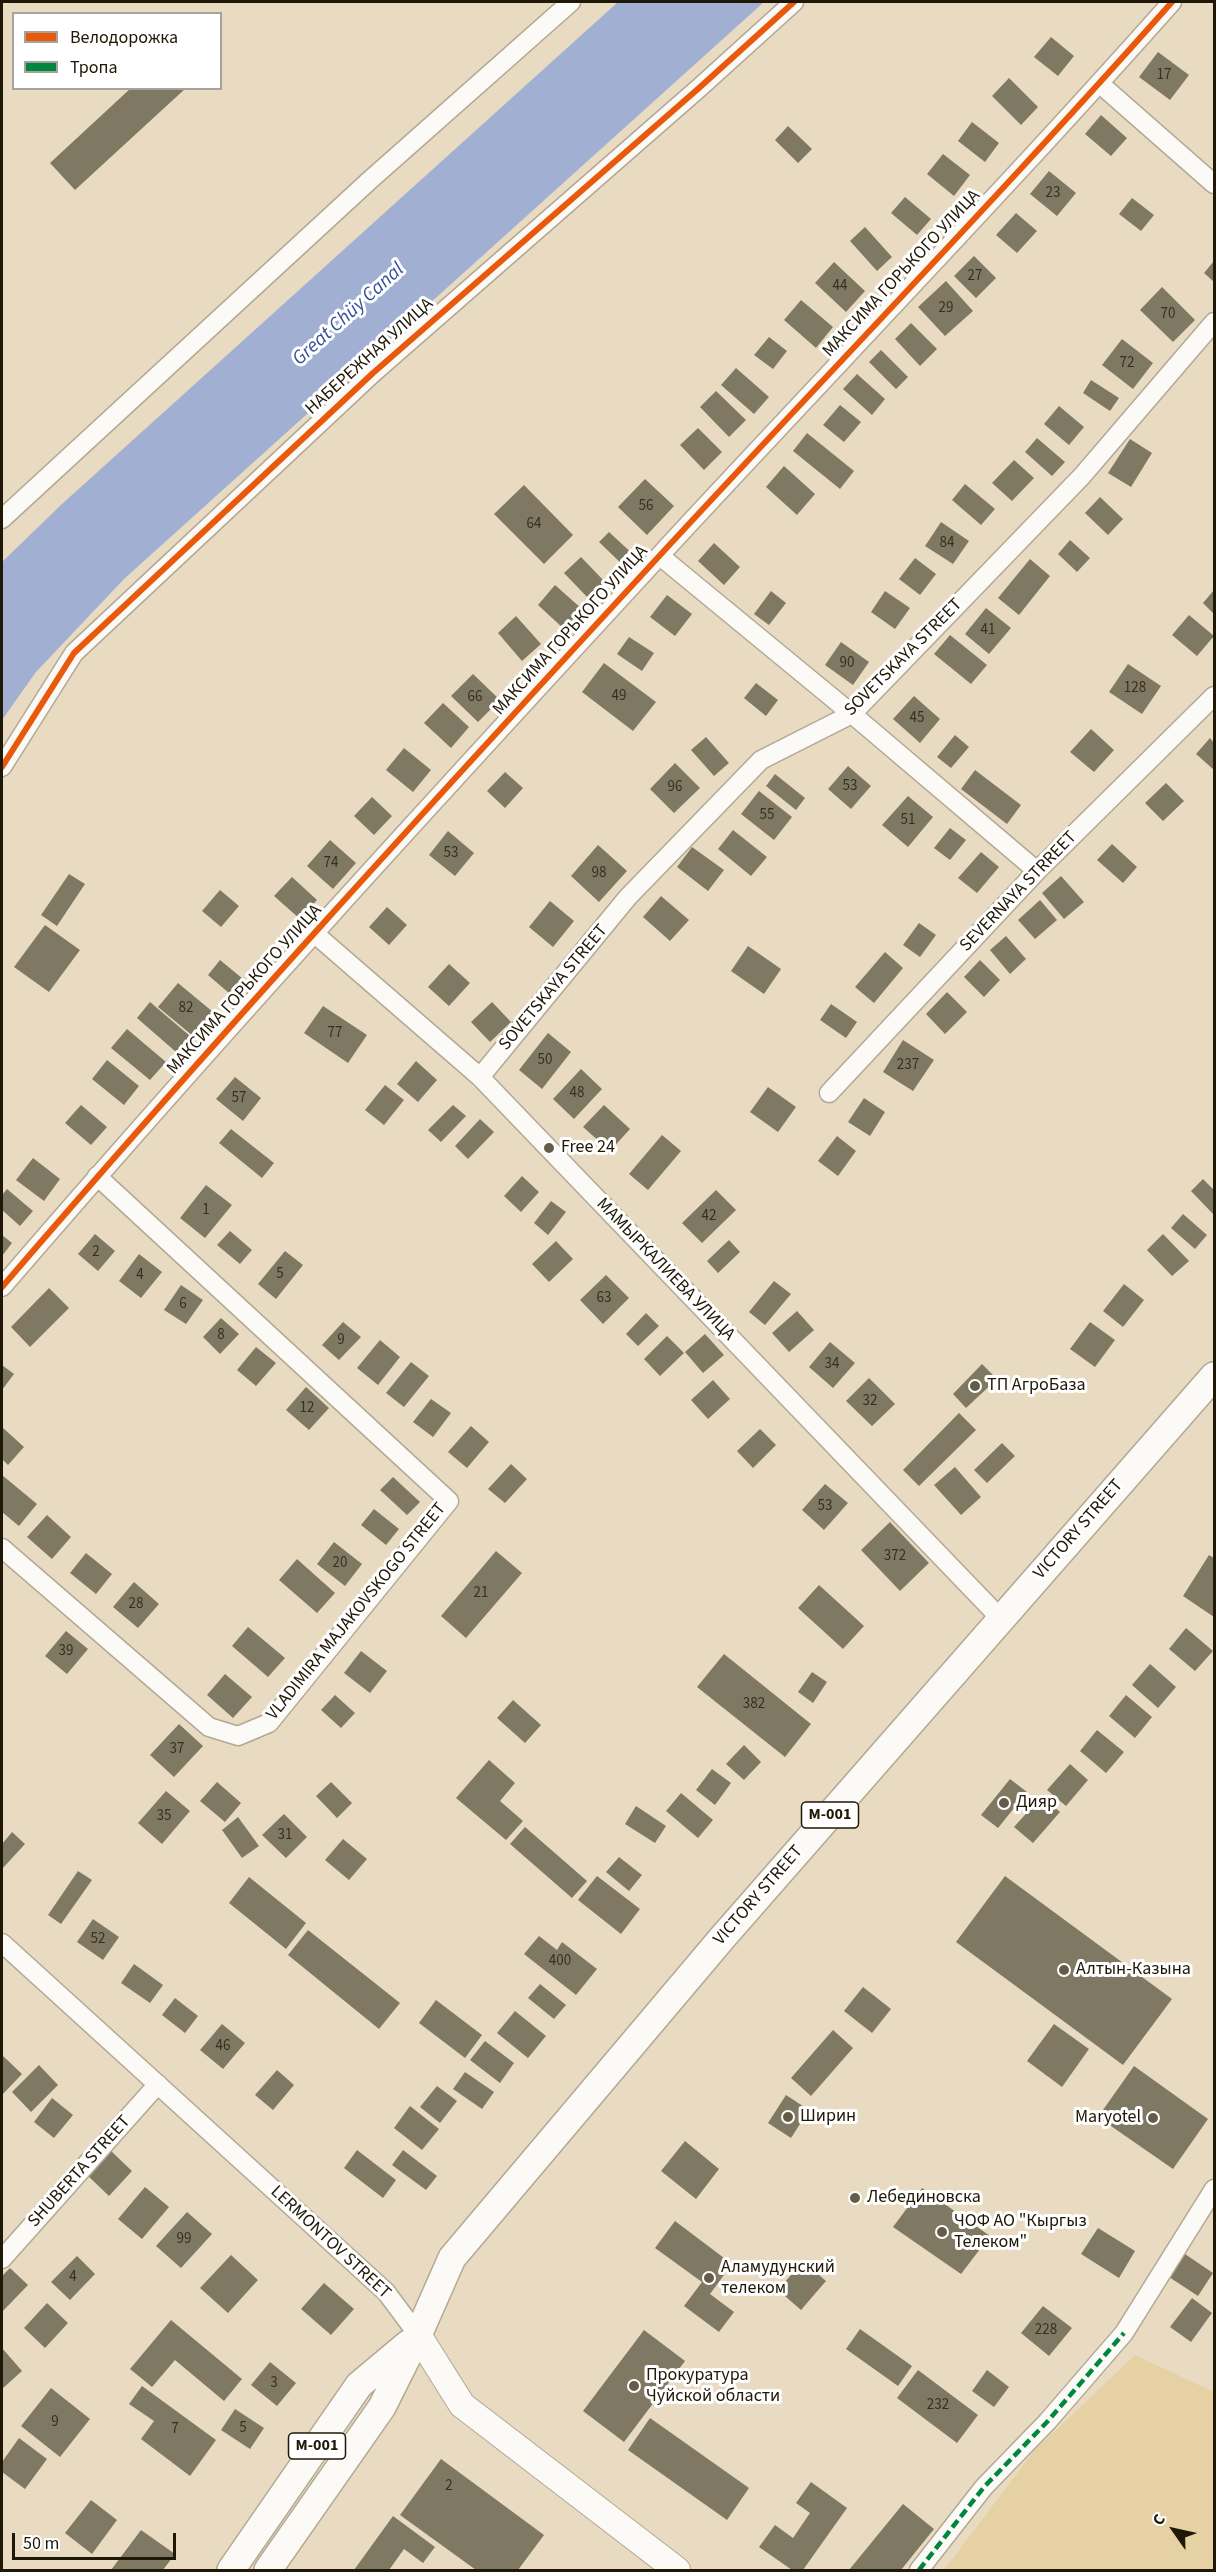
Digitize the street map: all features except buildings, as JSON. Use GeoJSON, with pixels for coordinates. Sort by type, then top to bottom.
{"type":"FeatureCollection","features":[{"type":"Feature","properties":{"kind":"main road","name":"VICTORY STREET"},"geometry":{"type":"LineString","coordinates":[[418,2336],[452,2258],[723,1937],[1215,1376]]}},
{"type":"Feature","properties":{"kind":"main road","name":"М-001"},"geometry":{"type":"LineString","coordinates":[[231,2571],[359,2385],[418,2336]]}},
{"type":"Feature","properties":{"kind":"main road","name":"М-001"},"geometry":{"type":"LineString","coordinates":[[268,2571],[382,2407],[418,2336]]}},
{"type":"Feature","properties":{"kind":"main road","name":"LERMONTOV STREET"},"geometry":{"type":"LineString","coordinates":[[418,2336],[462,2405],[677,2571]]}},
{"type":"Feature","properties":{"kind":"street"},"geometry":{"type":"LineString","coordinates":[[2,519],[370,180],[572,2]]}},
{"type":"Feature","properties":{"kind":"street","name":"НАБЕРЕЖНАЯ УЛИЦА"},"geometry":{"type":"LineString","coordinates":[[2,766],[74,653],[373,373],[794,2]]}},
{"type":"Feature","properties":{"kind":"street","name":"МАКСИМА ГОРЬКОГО УЛИЦА"},"geometry":{"type":"LineString","coordinates":[[2,1287],[98,1176],[315,934],[660,556],[1172,2]]}},
{"type":"Feature","properties":{"kind":"street"},"geometry":{"type":"LineString","coordinates":[[1099,83],[1215,184]]}},
{"type":"Feature","properties":{"kind":"street","name":"SOVETSKAYA STREET"},"geometry":{"type":"LineString","coordinates":[[480,1077],[628,897],[761,760],[852,714],[1082,476],[1215,322]]}},
{"type":"Feature","properties":{"kind":"street"},"geometry":{"type":"LineString","coordinates":[[660,556],[852,714],[1037,871]]}},
{"type":"Feature","properties":{"kind":"street","name":"SEVERNAYA STRREET"},"geometry":{"type":"LineString","coordinates":[[829,1093],[1037,871],[1215,696]]}},
{"type":"Feature","properties":{"kind":"street","name":"МАМЫРКАЛИЕВА УЛИЦА"},"geometry":{"type":"LineString","coordinates":[[315,934],[480,1077],[1002,1620]]}},
{"type":"Feature","properties":{"kind":"street","name":"VLADIMIRA MAJAKOVSKOGO STREET"},"geometry":{"type":"LineString","coordinates":[[2,1548],[209,1727],[238,1736],[269,1723],[449,1501],[98,1176]]}},
{"type":"Feature","properties":{"kind":"street","name":"LERMONTOV STREET"},"geometry":{"type":"LineString","coordinates":[[2,1943],[386,2292],[418,2336]]}},
{"type":"Feature","properties":{"kind":"street","name":"SHUBERTA STREET"},"geometry":{"type":"LineString","coordinates":[[2,2259],[158,2084]]}},
{"type":"Feature","properties":{"kind":"street"},"geometry":{"type":"LineString","coordinates":[[920,2571],[984,2487],[1047,2422],[1124,2334],[1215,2189]]}},
{"type":"Feature","properties":{"kind":"shaded area"},"geometry":{"type":"Polygon","coordinates":[[[1135,2355],[1214,2392],[1214,2570],[944,2570],[1034,2451],[1135,2355]]]}},
{"type":"Feature","properties":{"kind":"water","name":"Great Chüy Canal"},"geometry":{"type":"Polygon","coordinates":[[[618,2],[764,2],[124,579],[36,672],[2,720],[2,562],[62,504],[618,2]]]}},
{"type":"Feature","properties":{"kind":"marked path"},"geometry":{"type":"LineString","coordinates":[[919,2570],[984,2487],[1047,2422],[1124,2333]]}},
{"type":"Feature","properties":{"kind":"cycle path"},"geometry":{"type":"LineString","coordinates":[[2,767],[74,653],[373,373],[794,2]]}},
{"type":"Feature","properties":{"kind":"cycle path"},"geometry":{"type":"LineString","coordinates":[[2,1287],[164,1101],[412,826],[1172,2]]}},
{"type":"Feature","properties":{"kind":"place","name":"Free 24"},"geometry":{"type":"Point","coordinates":[549,1148]}},
{"type":"Feature","properties":{"kind":"place","name":"ТП АгроБаза"},"geometry":{"type":"Point","coordinates":[975,1386]}},
{"type":"Feature","properties":{"kind":"place","name":"Дияр"},"geometry":{"type":"Point","coordinates":[1004,1803]}},
{"type":"Feature","properties":{"kind":"place","name":"Алтын-Казына"},"geometry":{"type":"Point","coordinates":[1064,1970]}},
{"type":"Feature","properties":{"kind":"place","name":"Ширин"},"geometry":{"type":"Point","coordinates":[788,2117]}},
{"type":"Feature","properties":{"kind":"place","name":"Maryotel"},"geometry":{"type":"Point","coordinates":[1153,2118]}},
{"type":"Feature","properties":{"kind":"place","name":"Лебединовска"},"geometry":{"type":"Point","coordinates":[855,2198]}},
{"type":"Feature","properties":{"kind":"place","name":"ЧОФ АО \"Кыргыз Телеком\""},"geometry":{"type":"Point","coordinates":[942,2232]}},
{"type":"Feature","properties":{"kind":"place","name":"Аламудунский телеком"},"geometry":{"type":"Point","coordinates":[709,2278]}},
{"type":"Feature","properties":{"kind":"place","name":"Прокуратура Чуйской области"},"geometry":{"type":"Point","coordinates":[634,2386]}}]}
